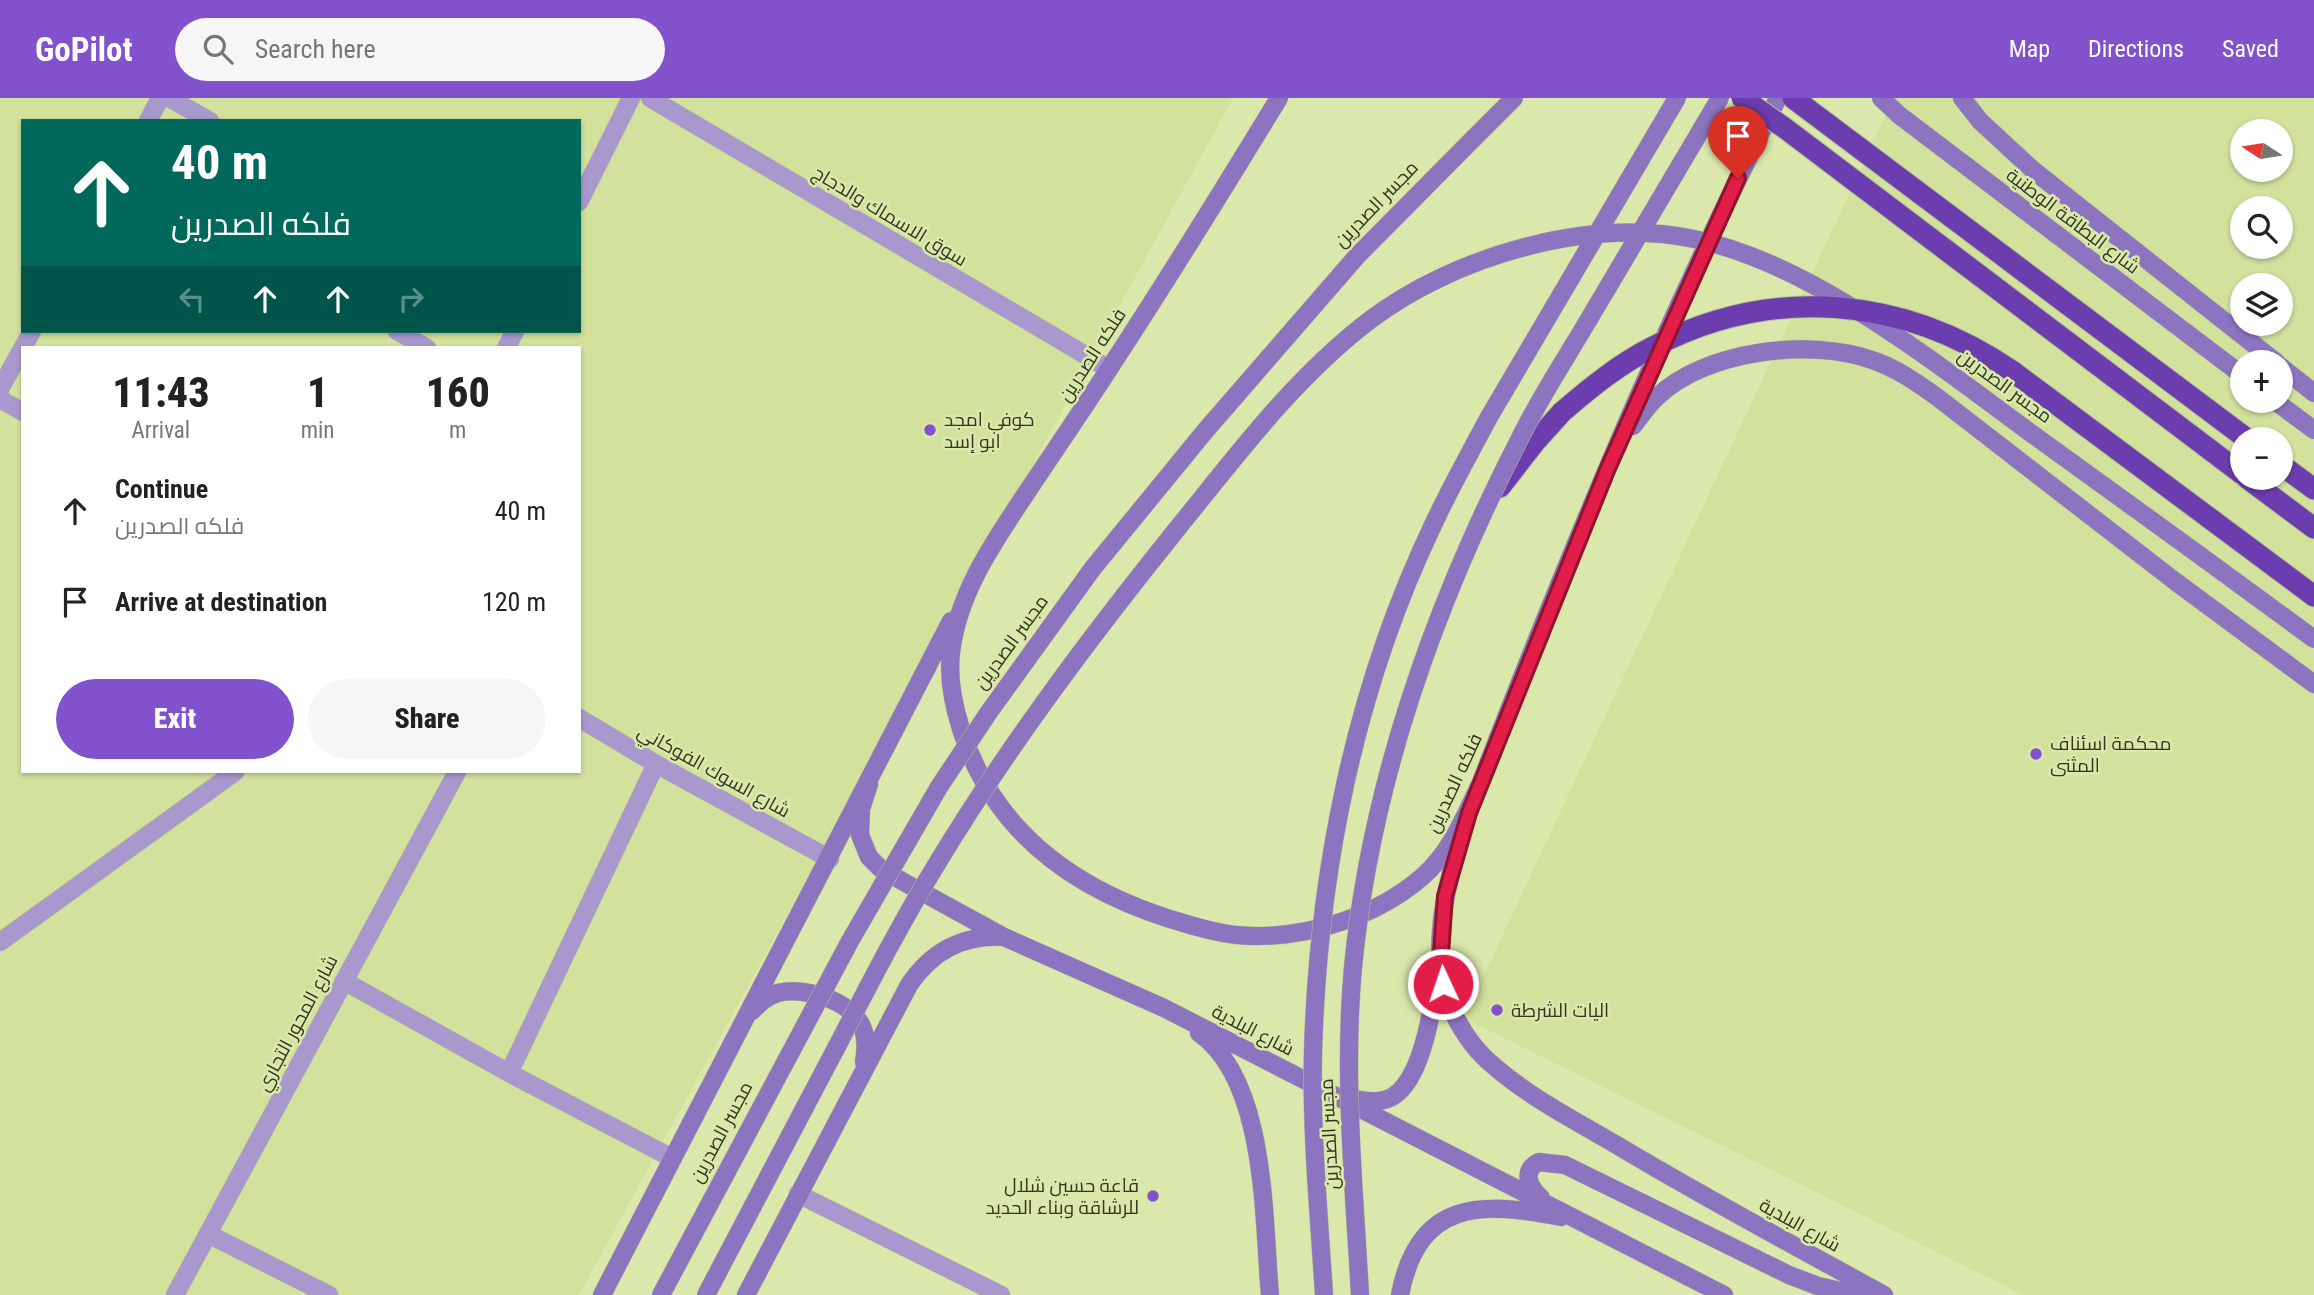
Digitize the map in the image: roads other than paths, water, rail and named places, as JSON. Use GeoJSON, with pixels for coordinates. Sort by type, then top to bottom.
{"type":"FeatureCollection","features":[{"type":"Feature","properties":{"kind":"highway"},"geometry":{"type":"LineString","coordinates":[[1742,98],[2230,465]]}},
{"type":"Feature","properties":{"kind":"highway"},"geometry":{"type":"LineString","coordinates":[[1793,98],[2231,427]]}},
{"type":"Feature","properties":{"kind":"highway"},"geometry":{"type":"LineString","coordinates":[[1473,534],[1505,479],[1535,442],[1570,406],[1631,359],[1681,333],[1734,315],[1778,308],[1823,306],[1868,311],[1911,321],[1953,337],[1993,359],[2314,596]]}},
{"type":"Feature","properties":{"kind":"highway"},"geometry":{"type":"LineString","coordinates":[[2293,474],[2314,489]]}},
{"type":"Feature","properties":{"kind":"highway"},"geometry":{"type":"LineString","coordinates":[[2263,490],[2314,528]]}},
{"type":"Feature","properties":{"kind":"main road","name":"فلكه الصدرين"},"geometry":{"type":"LineString","coordinates":[[1279,98],[1109,369],[983,559],[959,615],[951,652],[950,681],[956,714],[979,775],[996,803],[1040,852],[1067,872],[1124,902],[1185,924],[1248,936],[1302,932],[1378,906],[1423,876],[1440,858],[1459,829],[1481,782],[1608,468],[1738,178],[1778,98]]}},
{"type":"Feature","properties":{"kind":"main road","name":"مجسر الصدرين"},"geometry":{"type":"LineString","coordinates":[[661,1295],[862,919],[939,787],[996,702],[1093,568],[1206,430],[1393,218],[1514,98]]}},
{"type":"Feature","properties":{"kind":"main road","name":"مجسر الصدرين"},"geometry":{"type":"LineString","coordinates":[[1324,1295],[1313,1104],[1313,1055],[1319,956],[1333,847],[1356,740],[1408,582],[1460,470],[1677,98]]}},
{"type":"Feature","properties":{"kind":"main road","name":"مجسر الصدرين"},"geometry":{"type":"LineString","coordinates":[[1360,1295],[1349,1065],[1353,966],[1382,800],[1419,674],[1473,534],[1541,400],[1720,98]]}},
{"type":"Feature","properties":{"kind":"main road","name":"شارع البطاقة الوطنية"},"geometry":{"type":"LineString","coordinates":[[1881,98],[1908,122],[2230,366]]}},
{"type":"Feature","properties":{"kind":"main road"},"geometry":{"type":"LineString","coordinates":[[1962,98],[1980,121],[2033,170],[2261,350]]}},
{"type":"Feature","properties":{"kind":"main road","name":"مجسر الصدرين"},"geometry":{"type":"LineString","coordinates":[[706,1295],[880,963],[936,865],[1009,751],[1056,684],[1230,462],[1284,398],[1373,317],[1404,297],[1477,262],[1584,236],[1641,234],[1697,239],[1765,262],[1840,301],[1912,348],[2314,639]]}},
{"type":"Feature","properties":{"kind":"main road"},"geometry":{"type":"LineString","coordinates":[[1608,468],[1631,428],[1658,396],[1692,373],[1759,352],[1833,352],[1871,360],[1907,376],[1937,397],[2186,590],[2314,684]]}},
{"type":"Feature","properties":{"kind":"main road"},"geometry":{"type":"LineString","coordinates":[[2293,376],[2314,393]]}},
{"type":"Feature","properties":{"kind":"main road"},"geometry":{"type":"LineString","coordinates":[[2291,413],[2314,430]]}},
{"type":"Feature","properties":{"kind":"main road"},"geometry":{"type":"LineString","coordinates":[[602,1295],[983,559]]}},
{"type":"Feature","properties":{"kind":"main road"},"geometry":{"type":"LineString","coordinates":[[1320,1088],[1363,1101],[1379,1102],[1394,1096],[1407,1082],[1420,1051],[1430,1015],[1445,896],[1452,867],[1481,782]]}},
{"type":"Feature","properties":{"kind":"main road","name":"شارع البلدية"},"geometry":{"type":"LineString","coordinates":[[869,783],[861,809],[860,835],[869,857],[881,869],[1004,937],[1164,1008],[1724,1295]]}},
{"type":"Feature","properties":{"kind":"main road","name":"شارع البلدية"},"geometry":{"type":"LineString","coordinates":[[1442,925],[1443,984],[1461,1028],[1493,1066],[1513,1081],[1685,1186],[1884,1295]]}},
{"type":"Feature","properties":{"kind":"main road"},"geometry":{"type":"LineString","coordinates":[[746,1295],[909,985],[920,969],[933,956],[949,946],[985,936],[1004,937]]}},
{"type":"Feature","properties":{"kind":"main road"},"geometry":{"type":"LineString","coordinates":[[734,1037],[750,1013],[764,999],[778,993],[805,992],[832,1000],[854,1016],[862,1026],[865,1053],[855,1088]]}},
{"type":"Feature","properties":{"kind":"main road"},"geometry":{"type":"LineString","coordinates":[[1164,1008],[1203,1036],[1226,1061],[1240,1083],[1254,1125],[1270,1295]]}},
{"type":"Feature","properties":{"kind":"main road"},"geometry":{"type":"LineString","coordinates":[[1556,1208],[1530,1186],[1529,1169],[1539,1162],[1575,1169],[1789,1275],[1818,1286],[1859,1295]]}},
{"type":"Feature","properties":{"kind":"main road"},"geometry":{"type":"LineString","coordinates":[[1400,1295],[1405,1270],[1420,1240],[1449,1216],[1474,1209],[1497,1208],[1562,1217],[1597,1230]]}},
{"type":"Feature","properties":{"kind":"street"},"geometry":{"type":"LineString","coordinates":[[149,119],[160,98]]}},
{"type":"Feature","properties":{"kind":"street"},"geometry":{"type":"LineString","coordinates":[[169,98],[206,119]]}},
{"type":"Feature","properties":{"kind":"street"},"geometry":{"type":"LineString","coordinates":[[581,198],[631,98]]}},
{"type":"Feature","properties":{"kind":"street","name":"سوق الاسماك والدجاج"},"geometry":{"type":"LineString","coordinates":[[650,98],[1109,369]]}},
{"type":"Feature","properties":{"kind":"street"},"geometry":{"type":"LineString","coordinates":[[401,333],[423,346]]}},
{"type":"Feature","properties":{"kind":"street"},"geometry":{"type":"LineString","coordinates":[[0,389],[21,351]]}},
{"type":"Feature","properties":{"kind":"street"},"geometry":{"type":"LineString","coordinates":[[0,399],[21,411]]}},
{"type":"Feature","properties":{"kind":"street","name":"شارع السوك الفوكاني"},"geometry":{"type":"LineString","coordinates":[[581,719],[656,764],[830,859]]}},
{"type":"Feature","properties":{"kind":"street"},"geometry":{"type":"LineString","coordinates":[[509,1073],[656,764]]}},
{"type":"Feature","properties":{"kind":"street"},"geometry":{"type":"LineString","coordinates":[[0,942],[234,773]]}},
{"type":"Feature","properties":{"kind":"street","name":"شارع المحور التجاري"},"geometry":{"type":"LineString","coordinates":[[175,1295],[456,773]]}},
{"type":"Feature","properties":{"kind":"street"},"geometry":{"type":"LineString","coordinates":[[344,981],[509,1073],[672,1158]]}},
{"type":"Feature","properties":{"kind":"street"},"geometry":{"type":"LineString","coordinates":[[798,1194],[1002,1295]]}},
{"type":"Feature","properties":{"kind":"street"},"geometry":{"type":"LineString","coordinates":[[208,1234],[329,1295]]}},
{"type":"Feature","properties":{"kind":"place","name":"كوفي امجد ابو إسد"},"geometry":{"type":"Point","coordinates":[930,430]}},
{"type":"Feature","properties":{"kind":"place","name":"محكمة اسئناف المثنى"},"geometry":{"type":"Point","coordinates":[2036,754]}},
{"type":"Feature","properties":{"kind":"place","name":"اليات الشرطة"},"geometry":{"type":"Point","coordinates":[1497,1010]}},
{"type":"Feature","properties":{"kind":"place","name":"قاعة حسين شلال للرشاقة وبناء الحديد"},"geometry":{"type":"Point","coordinates":[1153,1196]}}]}
